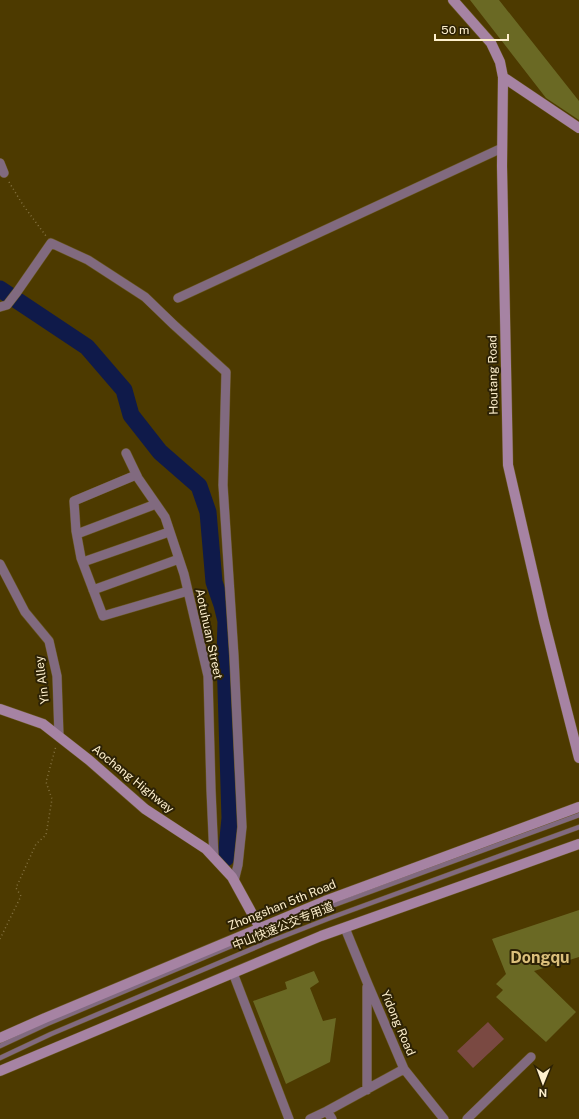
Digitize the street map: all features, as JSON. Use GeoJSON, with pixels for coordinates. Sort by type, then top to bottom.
{"type":"FeatureCollection","features":[{"type":"Feature","properties":{"kind":"main road","name":"Houtang Road"},"geometry":{"type":"LineString","coordinates":[[453,0],[491,43],[500,62],[503,77],[502,148],[508,466],[544,621],[579,758]]}},
{"type":"Feature","properties":{"kind":"main road"},"geometry":{"type":"LineString","coordinates":[[503,77],[579,128]]}},
{"type":"Feature","properties":{"kind":"main road","name":"Aochang Highway"},"geometry":{"type":"LineString","coordinates":[[0,709],[43,724],[89,760],[146,809],[206,849],[232,877],[260,928]]}},
{"type":"Feature","properties":{"kind":"main road","name":"Zhongshan 5th Road"},"geometry":{"type":"LineString","coordinates":[[0,1038],[325,901],[579,807]]}},
{"type":"Feature","properties":{"kind":"main road"},"geometry":{"type":"LineString","coordinates":[[0,1071],[321,936],[579,844]]}},
{"type":"Feature","properties":{"kind":"street"},"geometry":{"type":"LineString","coordinates":[[178,298],[502,148]]}},
{"type":"Feature","properties":{"kind":"street"},"geometry":{"type":"LineString","coordinates":[[0,163],[4,173]]}},
{"type":"Feature","properties":{"kind":"street"},"geometry":{"type":"LineString","coordinates":[[0,307],[7,305],[51,243],[88,260],[145,297],[226,372],[223,484],[234,656],[242,827],[238,865],[234,881]]}},
{"type":"Feature","properties":{"kind":"street","name":"Aotuhuan Street"},"geometry":{"type":"LineString","coordinates":[[126,453],[136,475],[164,517],[179,559],[188,591],[208,676],[214,858]]}},
{"type":"Feature","properties":{"kind":"street"},"geometry":{"type":"LineString","coordinates":[[136,475],[74,501],[77,534],[83,562],[103,616],[188,591]]}},
{"type":"Feature","properties":{"kind":"street"},"geometry":{"type":"LineString","coordinates":[[77,534],[156,504]]}},
{"type":"Feature","properties":{"kind":"street"},"geometry":{"type":"LineString","coordinates":[[83,562],[169,532]]}},
{"type":"Feature","properties":{"kind":"street"},"geometry":{"type":"LineString","coordinates":[[93,590],[179,559]]}},
{"type":"Feature","properties":{"kind":"street","name":"Yin Alley"},"geometry":{"type":"LineString","coordinates":[[0,564],[25,612],[49,641],[57,676],[59,736]]}},
{"type":"Feature","properties":{"kind":"street","name":"Yidong Road"},"geometry":{"type":"LineString","coordinates":[[345,928],[404,1069],[444,1119]]}},
{"type":"Feature","properties":{"kind":"street"},"geometry":{"type":"LineString","coordinates":[[233,973],[289,1119]]}},
{"type":"Feature","properties":{"kind":"street"},"geometry":{"type":"LineString","coordinates":[[367,982],[367,1090]]}},
{"type":"Feature","properties":{"kind":"street"},"geometry":{"type":"LineString","coordinates":[[467,1119],[531,1057]]}},
{"type":"Feature","properties":{"kind":"street"},"geometry":{"type":"LineString","coordinates":[[310,1119],[404,1069]]}},
{"type":"Feature","properties":{"kind":"street"},"geometry":{"type":"LineString","coordinates":[[327,1111],[332,1119]]}},
{"type":"Feature","properties":{"kind":"lane","name":"中山快速公交专用道"},"geometry":{"type":"LineString","coordinates":[[0,1046],[47,1024],[262,933],[579,815]]}},
{"type":"Feature","properties":{"kind":"lane","name":"中山快速公交专用道"},"geometry":{"type":"LineString","coordinates":[[0,1058],[51,1034],[266,943],[330,918],[579,827]]}},
{"type":"Feature","properties":{"kind":"path"},"geometry":{"type":"LineString","coordinates":[[4,173],[23,205],[51,243]]}},
{"type":"Feature","properties":{"kind":"path"},"geometry":{"type":"LineString","coordinates":[[0,939],[21,896],[16,888],[36,844],[46,835],[52,799],[46,782],[59,736]]}},
{"type":"Feature","properties":{"kind":"shaded area"},"geometry":{"type":"Polygon","coordinates":[[[488,1022],[504,1039],[473,1068],[457,1051],[488,1022]]]}},
{"type":"Feature","properties":{"kind":"building"},"geometry":{"type":"Polygon","coordinates":[[[470,0],[499,0],[579,101],[579,120],[546,98],[470,0]]]}},
{"type":"Feature","properties":{"kind":"building"},"geometry":{"type":"Polygon","coordinates":[[[579,910],[579,957],[534,971],[576,1012],[546,1042],[496,997],[503,990],[496,984],[506,974],[492,939],[579,910]]]}},
{"type":"Feature","properties":{"kind":"building"},"geometry":{"type":"Polygon","coordinates":[[[314,971],[319,982],[310,988],[323,1021],[336,1018],[330,1062],[286,1084],[253,1001],[287,989],[285,982],[314,971]]]}},
{"type":"Feature","properties":{"kind":"waterway"},"geometry":{"type":"LineString","coordinates":[[0,289],[87,347],[124,390],[131,415],[160,452],[199,486],[208,512],[214,582],[226,621],[225,656],[230,818],[226,858]]}},
{"type":"Feature","properties":{"kind":"district","name":"Dongqu"},"geometry":{"type":"Point","coordinates":[540,957]}}]}
